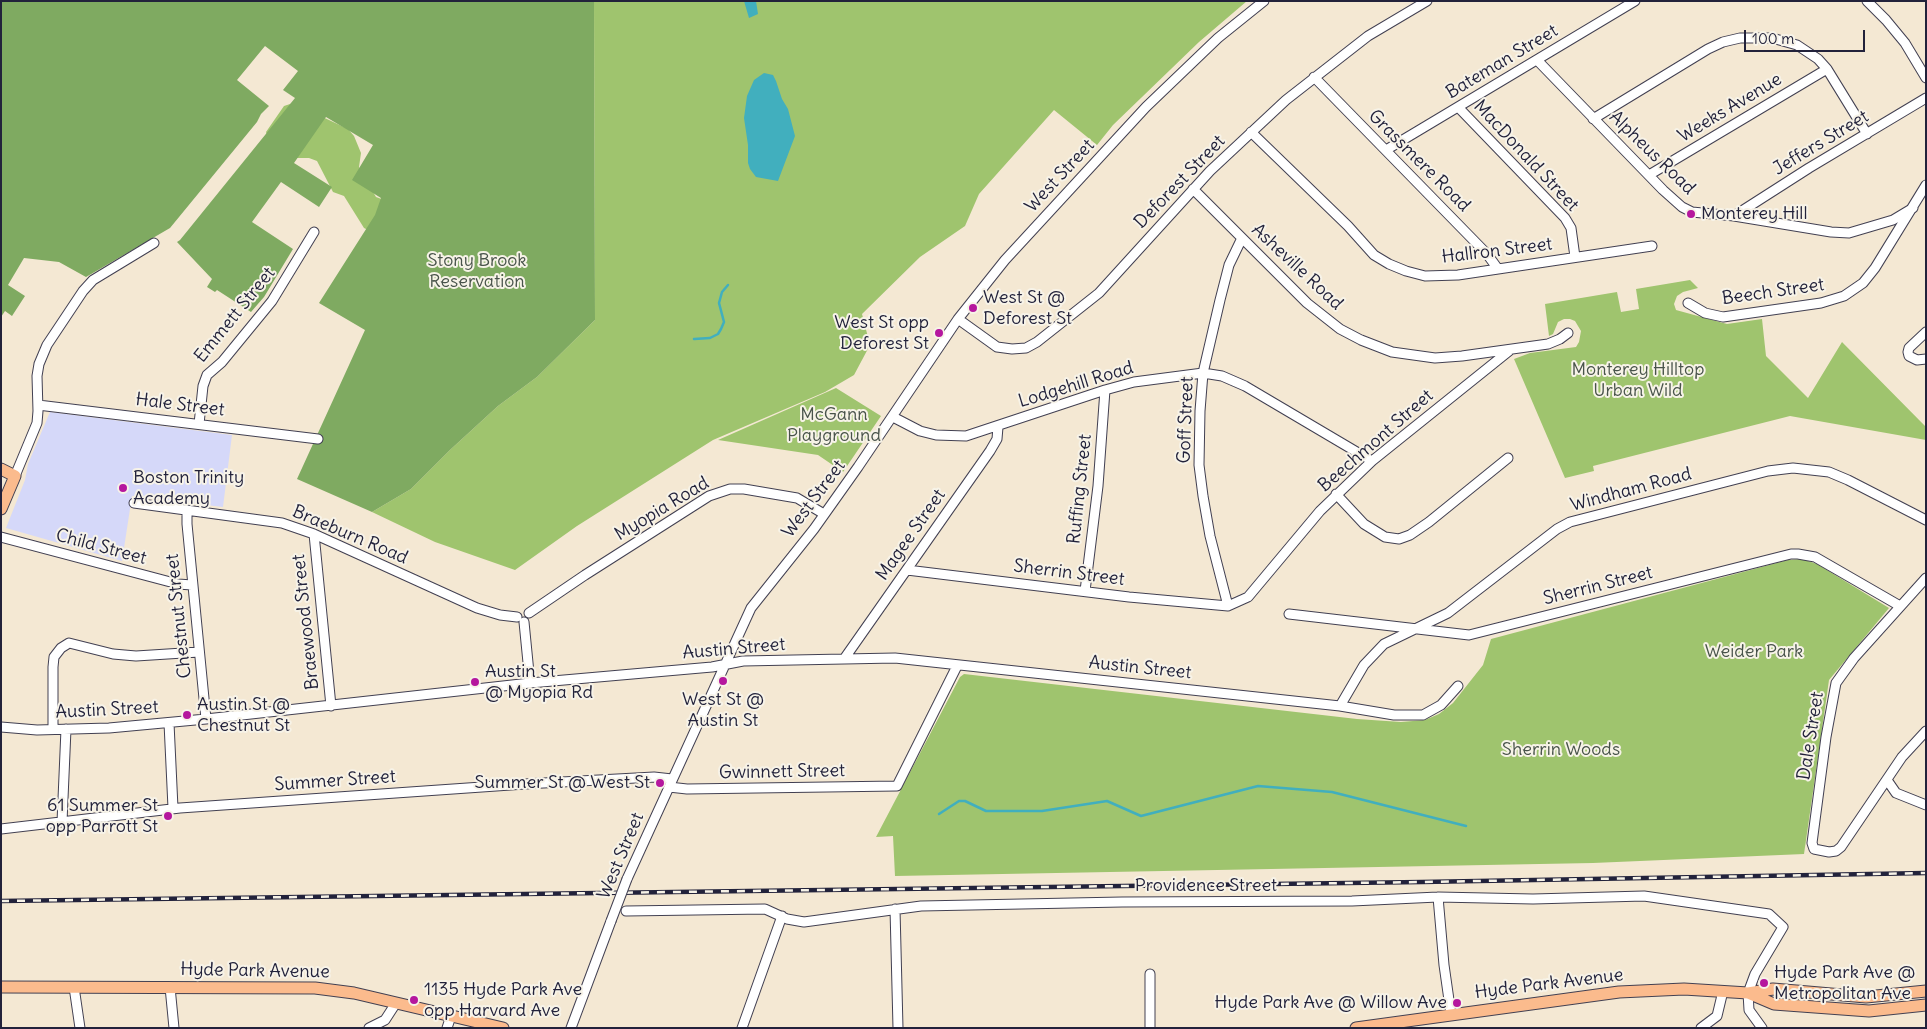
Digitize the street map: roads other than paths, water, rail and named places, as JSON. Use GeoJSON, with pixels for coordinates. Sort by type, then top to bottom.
{"type":"FeatureCollection","features":[{"type":"Feature","properties":{"kind":"main road"},"geometry":{"type":"LineString","coordinates":[[1,469],[15,476],[1,509]]}},
{"type":"Feature","properties":{"kind":"main road","name":"Hyde Park Avenue"},"geometry":{"type":"LineString","coordinates":[[1,987],[315,988],[354,993],[504,1028]]}},
{"type":"Feature","properties":{"kind":"main road","name":"Hyde Park Avenue"},"geometry":{"type":"LineString","coordinates":[[1356,1028],[1614,992],[1684,989],[1748,993],[1773,989],[1866,997],[1926,991]]}},
{"type":"Feature","properties":{"kind":"main road","name":"Hyde Park Avenue"},"geometry":{"type":"LineString","coordinates":[[1748,993],[1774,1004],[1869,1011],[1926,1005]]}},
{"type":"Feature","properties":{"kind":"street","name":"West Street"},"geometry":{"type":"LineString","coordinates":[[571,1028],[627,879],[751,608],[824,514],[894,417],[958,319],[1005,260],[1146,107],[1218,38],[1264,1]]}},
{"type":"Feature","properties":{"kind":"street","name":"Deforest Street"},"geometry":{"type":"LineString","coordinates":[[958,319],[997,347],[1012,350],[1026,348],[1037,342],[1099,293],[1193,189],[1251,132],[1314,77],[1378,29],[1427,1]]}},
{"type":"Feature","properties":{"kind":"street","name":"Bateman Street"},"geometry":{"type":"LineString","coordinates":[[1386,150],[1635,1]]}},
{"type":"Feature","properties":{"kind":"street"},"geometry":{"type":"LineString","coordinates":[[1867,1],[1905,43],[1926,78]]}},
{"type":"Feature","properties":{"kind":"street"},"geometry":{"type":"LineString","coordinates":[[1593,119],[1708,49],[1740,38],[1772,38],[1797,45],[1818,59],[1827,69],[1867,134]]}},
{"type":"Feature","properties":{"kind":"street","name":"Alpheus Road"},"geometry":{"type":"LineString","coordinates":[[1537,60],[1649,175],[1682,207],[1692,212],[1734,216],[1831,232],[1849,233],[1893,220],[1913,208]]}},
{"type":"Feature","properties":{"kind":"street","name":"Weeks Avenue"},"geometry":{"type":"LineString","coordinates":[[1649,175],[1827,69]]}},
{"type":"Feature","properties":{"kind":"street","name":"Grassmere Road"},"geometry":{"type":"LineString","coordinates":[[1314,77],[1488,254],[1498,269]]}},
{"type":"Feature","properties":{"kind":"street","name":"Jeffers Street"},"geometry":{"type":"LineString","coordinates":[[1734,216],[1808,168],[1926,98]]}},
{"type":"Feature","properties":{"kind":"street","name":"MacDonald Street"},"geometry":{"type":"LineString","coordinates":[[1458,107],[1565,218],[1571,228],[1575,257]]}},
{"type":"Feature","properties":{"kind":"street","name":"Hallron Street"},"geometry":{"type":"LineString","coordinates":[[1251,132],[1348,226],[1374,255],[1389,264],[1425,276],[1458,275],[1652,246]]}},
{"type":"Feature","properties":{"kind":"street","name":"Beech Street"},"geometry":{"type":"LineString","coordinates":[[1688,303],[1705,313],[1723,317],[1821,303],[1839,298],[1854,290],[1871,274],[1926,185]]}},
{"type":"Feature","properties":{"kind":"street","name":"Asheville Road"},"geometry":{"type":"LineString","coordinates":[[1193,189],[1307,303],[1340,329],[1361,340],[1392,352],[1427,357],[1455,357],[1510,350]]}},
{"type":"Feature","properties":{"kind":"street","name":"Emmett Street"},"geometry":{"type":"LineString","coordinates":[[199,424],[203,386],[207,375],[222,362],[272,301],[314,232]]}},
{"type":"Feature","properties":{"kind":"street","name":"Goff Street"},"geometry":{"type":"LineString","coordinates":[[1228,606],[1210,536],[1199,465],[1200,411],[1204,373],[1230,265],[1242,238]]}},
{"type":"Feature","properties":{"kind":"street"},"geometry":{"type":"LineString","coordinates":[[15,476],[37,422],[37,376],[42,358],[58,329],[97,277],[154,243]]}},
{"type":"Feature","properties":{"kind":"street"},"geometry":{"type":"LineString","coordinates":[[1926,332],[1909,348],[1908,352],[1909,356],[1913,358],[1926,359]]}},
{"type":"Feature","properties":{"kind":"street","name":"Beechmont Street"},"geometry":{"type":"LineString","coordinates":[[1228,606],[1248,597],[1336,494],[1372,461],[1510,350],[1548,344],[1568,333]]}},
{"type":"Feature","properties":{"kind":"street","name":"Lodgehill Road"},"geometry":{"type":"LineString","coordinates":[[894,417],[920,431],[936,436],[966,436],[1134,382],[1204,373],[1222,376],[1246,386],[1372,461]]}},
{"type":"Feature","properties":{"kind":"street","name":"Ruffing Street"},"geometry":{"type":"LineString","coordinates":[[1085,591],[1098,486],[1105,390]]}},
{"type":"Feature","properties":{"kind":"street","name":"Hale Street"},"geometry":{"type":"LineString","coordinates":[[38,405],[318,439]]}},
{"type":"Feature","properties":{"kind":"street","name":"Magee Street"},"geometry":{"type":"LineString","coordinates":[[844,659],[990,451],[997,439],[998,427]]}},
{"type":"Feature","properties":{"kind":"street"},"geometry":{"type":"LineString","coordinates":[[1336,494],[1364,524],[1385,537],[1398,539],[1410,535],[1429,522],[1508,458]]}},
{"type":"Feature","properties":{"kind":"street","name":"Windham Road"},"geometry":{"type":"LineString","coordinates":[[1340,706],[1354,679],[1377,650],[1392,639],[1438,619],[1557,529],[1570,522],[1768,471],[1793,468],[1829,472],[1887,498],[1926,520]]}},
{"type":"Feature","properties":{"kind":"street","name":"Myopia Road"},"geometry":{"type":"LineString","coordinates":[[520,620],[520,611],[525,610],[528,613],[709,496],[730,489],[744,489],[797,498],[824,514]]}},
{"type":"Feature","properties":{"kind":"street","name":"Braeburn Road"},"geometry":{"type":"LineString","coordinates":[[134,503],[282,523],[314,534],[477,608],[520,620]]}},
{"type":"Feature","properties":{"kind":"street","name":"Chestnut Street"},"geometry":{"type":"LineString","coordinates":[[187,510],[186,524],[206,719]]}},
{"type":"Feature","properties":{"kind":"street","name":"Braewood Street"},"geometry":{"type":"LineString","coordinates":[[314,534],[331,706]]}},
{"type":"Feature","properties":{"kind":"street","name":"Child Street"},"geometry":{"type":"LineString","coordinates":[[1,538],[178,584],[192,585]]}},
{"type":"Feature","properties":{"kind":"street","name":"Sherrin Street"},"geometry":{"type":"LineString","coordinates":[[1289,614],[1463,636],[1475,635],[1781,556],[1798,554],[1815,557],[1900,606]]}},
{"type":"Feature","properties":{"kind":"street","name":"Sherrin Street"},"geometry":{"type":"LineString","coordinates":[[907,570],[1228,606]]}},
{"type":"Feature","properties":{"kind":"street","name":"Dale Street"},"geometry":{"type":"LineString","coordinates":[[1887,780],[1841,847],[1836,851],[1820,852],[1814,849],[1812,843],[1833,690],[1843,671],[1926,578]]}},
{"type":"Feature","properties":{"kind":"street"},"geometry":{"type":"LineString","coordinates":[[520,620],[530,683]]}},
{"type":"Feature","properties":{"kind":"street"},"geometry":{"type":"LineString","coordinates":[[53,730],[54,657],[61,648],[69,643],[113,654],[136,656],[199,652]]}},
{"type":"Feature","properties":{"kind":"street","name":"Austin Street"},"geometry":{"type":"LineString","coordinates":[[1,726],[53,730],[168,723],[530,683],[712,667],[743,661],[895,658],[1340,706],[1394,715],[1423,714],[1441,705],[1458,686]]}},
{"type":"Feature","properties":{"kind":"street","name":"Gwinnett Street"},"geometry":{"type":"LineString","coordinates":[[671,783],[687,789],[897,786],[958,666]]}},
{"type":"Feature","properties":{"kind":"street"},"geometry":{"type":"LineString","coordinates":[[168,723],[173,808]]}},
{"type":"Feature","properties":{"kind":"street"},"geometry":{"type":"LineString","coordinates":[[62,822],[66,729]]}},
{"type":"Feature","properties":{"kind":"street"},"geometry":{"type":"LineString","coordinates":[[1926,731],[1902,757],[1887,780],[1896,793],[1926,805]]}},
{"type":"Feature","properties":{"kind":"street","name":"Summer Street"},"geometry":{"type":"LineString","coordinates":[[1,829],[173,808],[654,777],[671,783]]}},
{"type":"Feature","properties":{"kind":"street","name":"Providence Street"},"geometry":{"type":"LineString","coordinates":[[626,911],[765,909],[792,921],[804,922],[921,906],[1122,902],[1352,901],[1438,897],[1533,899],[1644,896],[1769,914],[1784,927],[1755,974],[1748,993]]}},
{"type":"Feature","properties":{"kind":"street"},"geometry":{"type":"LineString","coordinates":[[1438,897],[1444,965],[1451,1014]]}},
{"type":"Feature","properties":{"kind":"street"},"geometry":{"type":"LineString","coordinates":[[895,909],[898,1028]]}},
{"type":"Feature","properties":{"kind":"street"},"geometry":{"type":"LineString","coordinates":[[742,1028],[782,916]]}},
{"type":"Feature","properties":{"kind":"street"},"geometry":{"type":"LineString","coordinates":[[1150,974],[1150,1028]]}},
{"type":"Feature","properties":{"kind":"street"},"geometry":{"type":"LineString","coordinates":[[74,987],[80,1028]]}},
{"type":"Feature","properties":{"kind":"street"},"geometry":{"type":"LineString","coordinates":[[170,987],[174,1028]]}},
{"type":"Feature","properties":{"kind":"street"},"geometry":{"type":"LineString","coordinates":[[1701,1028],[1717,1016],[1723,991]]}},
{"type":"Feature","properties":{"kind":"street"},"geometry":{"type":"LineString","coordinates":[[1748,993],[1749,1010],[1762,1028]]}},
{"type":"Feature","properties":{"kind":"street"},"geometry":{"type":"LineString","coordinates":[[369,1028],[385,1020],[396,1003]]}},
{"type":"Feature","properties":{"kind":"street"},"geometry":{"type":"LineString","coordinates":[[447,1028],[451,1016]]}},
{"type":"Feature","properties":{"kind":"water"},"geometry":{"type":"Polygon","coordinates":[[[744,1],[756,1],[758,14],[749,18],[744,1]]]}},
{"type":"Feature","properties":{"kind":"water"},"geometry":{"type":"Polygon","coordinates":[[[764,73],[773,75],[776,81],[782,99],[788,109],[795,136],[778,181],[756,177],[748,163],[748,145],[744,118],[747,96],[754,80],[764,73]]]}},
{"type":"Feature","properties":{"kind":"waterway"},"geometry":{"type":"LineString","coordinates":[[694,339],[710,338],[718,334],[724,322],[719,303],[722,292],[728,285]]}},
{"type":"Feature","properties":{"kind":"waterway"},"geometry":{"type":"LineString","coordinates":[[939,814],[959,801],[965,801],[986,811],[1042,811],[1107,801],[1141,816],[1258,786],[1332,792],[1466,826]]}},
{"type":"Feature","properties":{"kind":"railway"},"geometry":{"type":"LineString","coordinates":[[1,901],[1422,882],[1926,873]]}},
{"type":"Feature","properties":{"kind":"place","name":"Monterey Hill"},"geometry":{"type":"Point","coordinates":[1691,214]}},
{"type":"Feature","properties":{"kind":"place","name":"West St @ Deforest St"},"geometry":{"type":"Point","coordinates":[973,308]}},
{"type":"Feature","properties":{"kind":"place","name":"West St opp Deforest St"},"geometry":{"type":"Point","coordinates":[939,333]}},
{"type":"Feature","properties":{"kind":"place","name":"Boston Trinity Academy"},"geometry":{"type":"Point","coordinates":[123,488]}},
{"type":"Feature","properties":{"kind":"place","name":"West St @ Austin St"},"geometry":{"type":"Point","coordinates":[723,681]}},
{"type":"Feature","properties":{"kind":"place","name":"Austin St @ Myopia Rd"},"geometry":{"type":"Point","coordinates":[475,682]}},
{"type":"Feature","properties":{"kind":"place","name":"Austin St @ Chestnut St"},"geometry":{"type":"Point","coordinates":[187,715]}},
{"type":"Feature","properties":{"kind":"place","name":"Summer St @ West St"},"geometry":{"type":"Point","coordinates":[660,783]}},
{"type":"Feature","properties":{"kind":"place","name":"61 Summer St opp Parrott St"},"geometry":{"type":"Point","coordinates":[168,816]}},
{"type":"Feature","properties":{"kind":"place","name":"Hyde Park Ave @ Metropolitan Ave"},"geometry":{"type":"Point","coordinates":[1764,983]}},
{"type":"Feature","properties":{"kind":"place","name":"1135 Hyde Park Ave opp Harvard Ave"},"geometry":{"type":"Point","coordinates":[414,1000]}},
{"type":"Feature","properties":{"kind":"place","name":"Hyde Park Ave @ Willow Ave"},"geometry":{"type":"Point","coordinates":[1457,1003]}},
{"type":"Feature","properties":{"kind":"park label","name":"Stony Brook Reservation"},"geometry":{"type":"Point","coordinates":[477,271]}},
{"type":"Feature","properties":{"kind":"park label","name":"Monterey Hilltop Urban Wild"},"geometry":{"type":"Point","coordinates":[1638,380]}},
{"type":"Feature","properties":{"kind":"park label","name":"McGann Playground"},"geometry":{"type":"Point","coordinates":[834,425]}},
{"type":"Feature","properties":{"kind":"park label","name":"Weider Park"},"geometry":{"type":"Point","coordinates":[1754,652]}},
{"type":"Feature","properties":{"kind":"park label","name":"Sherrin Woods"},"geometry":{"type":"Point","coordinates":[1561,750]}}]}
